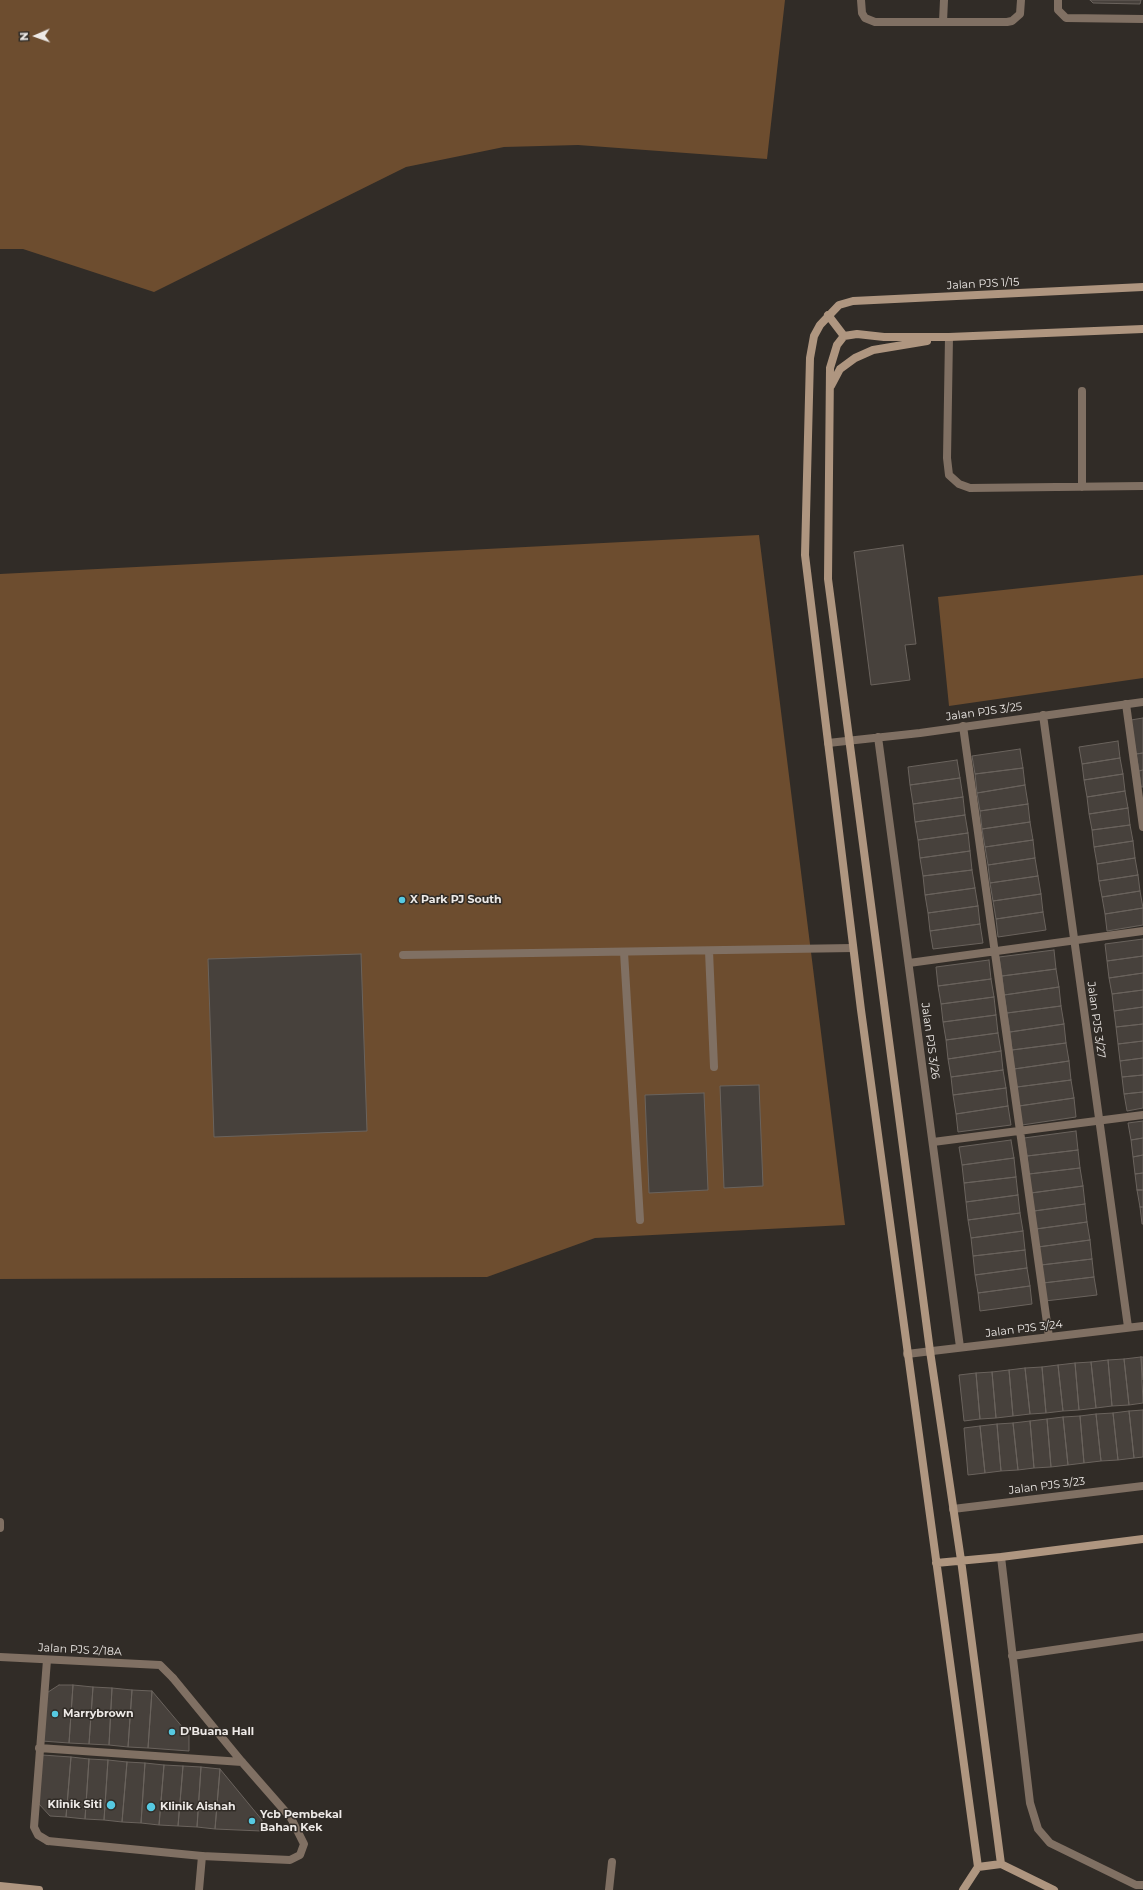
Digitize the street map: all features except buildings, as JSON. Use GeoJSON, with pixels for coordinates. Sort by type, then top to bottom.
{"type":"FeatureCollection","features":[{"type":"Feature","properties":{"kind":"main road","name":"Jalan PJS 1/15"},"geometry":{"type":"LineString","coordinates":[[828,315],[839,305],[853,301],[1143,288]]}},
{"type":"Feature","properties":{"kind":"main road"},"geometry":{"type":"LineString","coordinates":[[844,336],[828,315],[814,336],[810,358],[805,555],[853,948],[907,1354],[978,1867],[963,1890]]}},
{"type":"Feature","properties":{"kind":"main road"},"geometry":{"type":"LineString","coordinates":[[1000,1864],[961,1560],[930,1351],[851,741],[828,579],[830,368],[833,354],[837,345],[844,336],[857,334],[884,337],[949,337],[1143,329]]}},
{"type":"Feature","properties":{"kind":"main road"},"geometry":{"type":"LineString","coordinates":[[830,388],[840,369],[854,358],[873,350],[949,337]]}},
{"type":"Feature","properties":{"kind":"main road"},"geometry":{"type":"LineString","coordinates":[[936,1563],[1001,1557],[1143,1539]]}},
{"type":"Feature","properties":{"kind":"main road"},"geometry":{"type":"LineString","coordinates":[[978,1867],[1000,1864],[1054,1890]]}},
{"type":"Feature","properties":{"kind":"main road"},"geometry":{"type":"LineString","coordinates":[[4,1888],[39,1890]]}},
{"type":"Feature","properties":{"kind":"street"},"geometry":{"type":"LineString","coordinates":[[861,0],[862,13],[865,18],[875,22],[1012,21],[1020,14],[1021,0]]}},
{"type":"Feature","properties":{"kind":"street"},"geometry":{"type":"LineString","coordinates":[[943,22],[944,0]]}},
{"type":"Feature","properties":{"kind":"street"},"geometry":{"type":"LineString","coordinates":[[1058,0],[1058,10],[1066,18],[1143,19]]}},
{"type":"Feature","properties":{"kind":"street"},"geometry":{"type":"LineString","coordinates":[[949,337],[949,475],[959,484],[970,488],[1143,486]]}},
{"type":"Feature","properties":{"kind":"street"},"geometry":{"type":"LineString","coordinates":[[1082,391],[1082,487]]}},
{"type":"Feature","properties":{"kind":"street","name":"Jalan PJS 3/25"},"geometry":{"type":"LineString","coordinates":[[828,743],[1143,702]]}},
{"type":"Feature","properties":{"kind":"street"},"geometry":{"type":"LineString","coordinates":[[1126,704],[1143,827]]}},
{"type":"Feature","properties":{"kind":"street","name":"Jalan PJS 3/27"},"geometry":{"type":"LineString","coordinates":[[1043,715],[1128,1327]]}},
{"type":"Feature","properties":{"kind":"street"},"geometry":{"type":"LineString","coordinates":[[964,726],[1049,1337]]}},
{"type":"Feature","properties":{"kind":"street","name":"Jalan PJS 3/26"},"geometry":{"type":"LineString","coordinates":[[878,737],[960,1347]]}},
{"type":"Feature","properties":{"kind":"street"},"geometry":{"type":"LineString","coordinates":[[909,963],[1143,931]]}},
{"type":"Feature","properties":{"kind":"street"},"geometry":{"type":"LineString","coordinates":[[403,955],[853,948]]}},
{"type":"Feature","properties":{"kind":"street"},"geometry":{"type":"LineString","coordinates":[[709,950],[714,1067]]}},
{"type":"Feature","properties":{"kind":"street"},"geometry":{"type":"LineString","coordinates":[[624,952],[640,1220]]}},
{"type":"Feature","properties":{"kind":"street"},"geometry":{"type":"LineString","coordinates":[[933,1142],[1143,1115]]}},
{"type":"Feature","properties":{"kind":"street","name":"Jalan PJS 3/24"},"geometry":{"type":"LineString","coordinates":[[907,1354],[1143,1326]]}},
{"type":"Feature","properties":{"kind":"street","name":"Jalan PJS 3/23"},"geometry":{"type":"LineString","coordinates":[[953,1509],[1143,1486]]}},
{"type":"Feature","properties":{"kind":"street"},"geometry":{"type":"LineString","coordinates":[[0,1522],[0,1528]]}},
{"type":"Feature","properties":{"kind":"street"},"geometry":{"type":"LineString","coordinates":[[1001,1557],[1030,1803],[1038,1829],[1050,1843],[1136,1885],[1143,1885]]}},
{"type":"Feature","properties":{"kind":"street"},"geometry":{"type":"LineString","coordinates":[[1012,1656],[1143,1637]]}},
{"type":"Feature","properties":{"kind":"street","name":"Jalan PJS 2/18A"},"geometry":{"type":"LineString","coordinates":[[0,1657],[160,1665],[173,1678],[242,1762]]}},
{"type":"Feature","properties":{"kind":"street"},"geometry":{"type":"LineString","coordinates":[[39,1748],[242,1762],[290,1818],[304,1844],[300,1855],[290,1860],[202,1856],[48,1841],[38,1836],[34,1827],[39,1748],[47,1660]]}},
{"type":"Feature","properties":{"kind":"street"},"geometry":{"type":"LineString","coordinates":[[199,1890],[202,1856]]}},
{"type":"Feature","properties":{"kind":"street"},"geometry":{"type":"LineString","coordinates":[[609,1890],[612,1862]]}},
{"type":"Feature","properties":{"kind":"shaded area"},"geometry":{"type":"Polygon","coordinates":[[[0,0],[785,0],[767,159],[578,145],[504,147],[406,167],[154,292],[23,249],[0,249],[0,0]]]}},
{"type":"Feature","properties":{"kind":"shaded area","name":"X Park PJ South"},"geometry":{"type":"Polygon","coordinates":[[[759,535],[845,1225],[595,1238],[487,1277],[0,1279],[0,574],[759,535]]]}},
{"type":"Feature","properties":{"kind":"shaded area"},"geometry":{"type":"Polygon","coordinates":[[[1143,575],[1143,678],[949,706],[938,597],[1143,575]]]}},
{"type":"Feature","properties":{"kind":"place","name":"X Park PJ South"},"geometry":{"type":"Point","coordinates":[402,900]}},
{"type":"Feature","properties":{"kind":"place","name":"Marrybrown"},"geometry":{"type":"Point","coordinates":[55,1714]}},
{"type":"Feature","properties":{"kind":"place","name":"D'Buana Hall"},"geometry":{"type":"Point","coordinates":[172,1732]}},
{"type":"Feature","properties":{"kind":"place","name":"Klinik Siti"},"geometry":{"type":"Point","coordinates":[111,1805]}},
{"type":"Feature","properties":{"kind":"place","name":"Klinik Aishah"},"geometry":{"type":"Point","coordinates":[151,1807]}},
{"type":"Feature","properties":{"kind":"place","name":"Ycb Pembekal Bahan Kek"},"geometry":{"type":"Point","coordinates":[252,1821]}}]}
